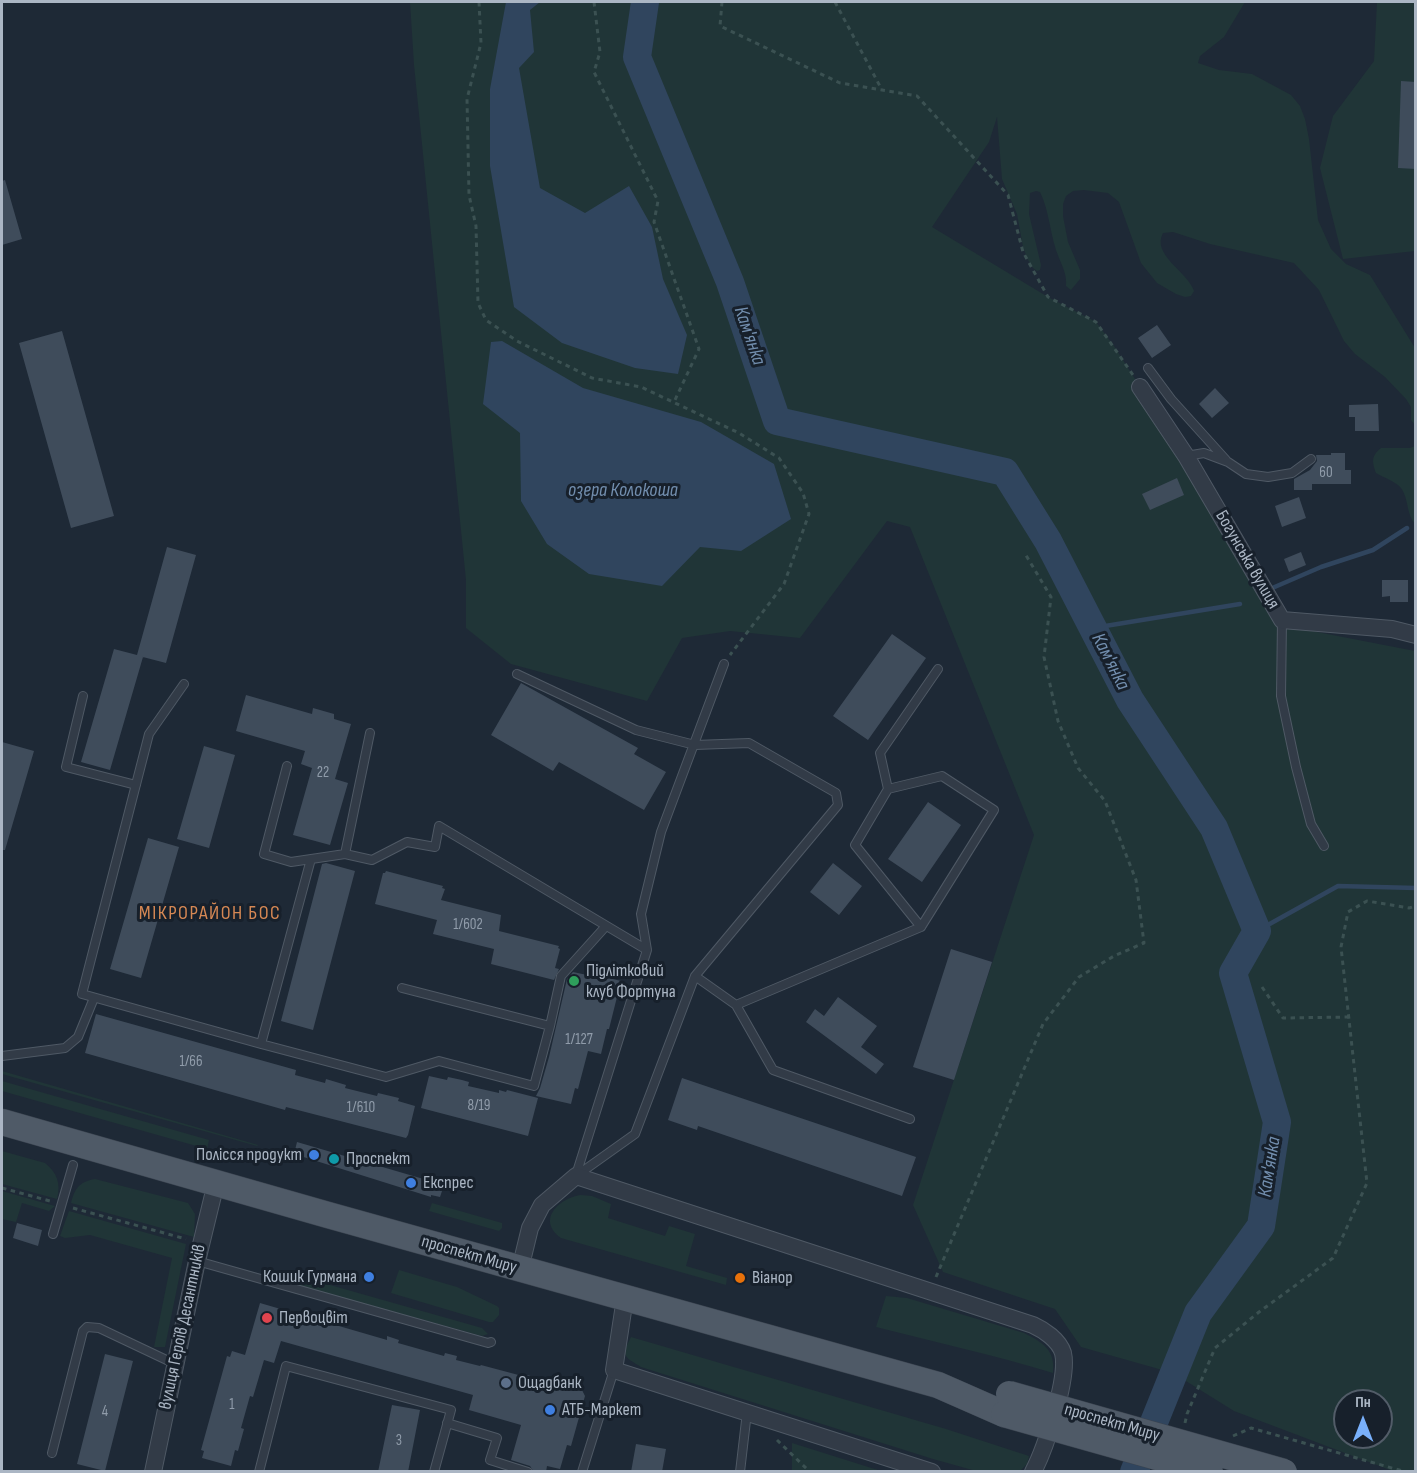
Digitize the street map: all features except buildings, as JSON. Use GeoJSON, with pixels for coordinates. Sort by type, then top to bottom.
{"type":"FeatureCollection","features":[{"type":"Feature","properties":{"kind":"main road","name":"проспект Миру"},"geometry":{"type":"LineString","coordinates":[[2,1122],[938,1386],[1284,1472]]}},
{"type":"Feature","properties":{"kind":"main road","name":"проспект Миру"},"geometry":{"type":"LineString","coordinates":[[1006,1404],[1210,1472]]}},
{"type":"Feature","properties":{"kind":"street","name":"Богунська вулиця"},"geometry":{"type":"LineString","coordinates":[[1140,387],[1186,456],[1282,620],[1392,629],[1416,634]]}},
{"type":"Feature","properties":{"kind":"street"},"geometry":{"type":"LineString","coordinates":[[520,1269],[530,1228],[542,1205],[576,1176],[1033,1325],[1044,1330],[1062,1351],[1064,1365],[1062,1382],[1041,1456],[1033,1472]]}},
{"type":"Feature","properties":{"kind":"street","name":"вулиця Героїв Десантників"},"geometry":{"type":"LineString","coordinates":[[153,1472],[197,1261],[216,1183]]}},
{"type":"Feature","properties":{"kind":"street"},"geometry":{"type":"LineString","coordinates":[[625,1298],[613,1362],[747,1412],[932,1472]]}},
{"type":"Feature","properties":{"kind":"lane"},"geometry":{"type":"LineString","coordinates":[[1148,368],[1171,399],[1228,462]]}},
{"type":"Feature","properties":{"kind":"lane"},"geometry":{"type":"LineString","coordinates":[[1186,456],[1204,453],[1228,462],[1246,474],[1268,477],[1292,473],[1311,459]]}},
{"type":"Feature","properties":{"kind":"lane"},"geometry":{"type":"LineString","coordinates":[[1282,620],[1281,696],[1311,824],[1324,846]]}},
{"type":"Feature","properties":{"kind":"lane"},"geometry":{"type":"LineString","coordinates":[[576,1176],[646,950],[641,914],[661,832],[724,664]]}},
{"type":"Feature","properties":{"kind":"lane"},"geometry":{"type":"LineString","coordinates":[[921,927],[855,844],[888,789],[880,753],[938,669]]}},
{"type":"Feature","properties":{"kind":"lane"},"geometry":{"type":"LineString","coordinates":[[517,675],[636,730],[695,745],[749,743],[836,793],[838,805],[695,976],[635,1134],[576,1176]]}},
{"type":"Feature","properties":{"kind":"lane"},"geometry":{"type":"LineString","coordinates":[[184,684],[149,734],[82,994],[386,1077],[440,1061],[534,1086],[561,976],[606,926]]}},
{"type":"Feature","properties":{"kind":"lane"},"geometry":{"type":"LineString","coordinates":[[83,696],[66,767],[136,785]]}},
{"type":"Feature","properties":{"kind":"lane"},"geometry":{"type":"LineString","coordinates":[[345,854],[370,733]]}},
{"type":"Feature","properties":{"kind":"lane"},"geometry":{"type":"LineString","coordinates":[[286,766],[264,854],[291,862],[345,854],[372,860],[407,842],[435,847],[440,826],[646,950]]}},
{"type":"Feature","properties":{"kind":"lane"},"geometry":{"type":"LineString","coordinates":[[736,1005],[921,927],[994,810],[942,776],[888,789]]}},
{"type":"Feature","properties":{"kind":"lane"},"geometry":{"type":"LineString","coordinates":[[261,1044],[311,859]]}},
{"type":"Feature","properties":{"kind":"lane"},"geometry":{"type":"LineString","coordinates":[[695,976],[736,1005],[773,1070],[910,1119]]}},
{"type":"Feature","properties":{"kind":"lane"},"geometry":{"type":"LineString","coordinates":[[402,988],[550,1026]]}},
{"type":"Feature","properties":{"kind":"lane"},"geometry":{"type":"LineString","coordinates":[[2,1056],[65,1048],[78,1037],[93,998]]}},
{"type":"Feature","properties":{"kind":"lane"},"geometry":{"type":"LineString","coordinates":[[53,1234],[73,1165]]}},
{"type":"Feature","properties":{"kind":"lane"},"geometry":{"type":"LineString","coordinates":[[197,1261],[491,1342]]}},
{"type":"Feature","properties":{"kind":"lane"},"geometry":{"type":"LineString","coordinates":[[52,1453],[83,1331],[87,1327],[99,1328],[175,1364]]}},
{"type":"Feature","properties":{"kind":"lane"},"geometry":{"type":"LineString","coordinates":[[582,1472],[613,1362]]}},
{"type":"Feature","properties":{"kind":"lane"},"geometry":{"type":"LineString","coordinates":[[259,1472],[286,1366],[451,1410],[434,1472]]}},
{"type":"Feature","properties":{"kind":"lane"},"geometry":{"type":"LineString","coordinates":[[740,1472],[747,1412]]}},
{"type":"Feature","properties":{"kind":"lane"},"geometry":{"type":"LineString","coordinates":[[447,1423],[497,1438],[490,1460],[528,1472]]}},
{"type":"Feature","properties":{"kind":"path"},"geometry":{"type":"LineString","coordinates":[[479,2],[481,43],[467,99],[469,195],[476,225],[478,303],[486,320],[517,340],[592,378],[641,387],[739,433],[779,458],[803,493],[809,514],[784,584],[724,664]]}},
{"type":"Feature","properties":{"kind":"path"},"geometry":{"type":"LineString","coordinates":[[594,2],[600,52],[594,72],[658,201],[654,222],[699,349],[674,403]]}},
{"type":"Feature","properties":{"kind":"path"},"geometry":{"type":"LineString","coordinates":[[722,2],[720,26],[840,82],[917,96],[1008,195],[1023,252],[1048,297],[1096,322],[1140,387]]}},
{"type":"Feature","properties":{"kind":"path"},"geometry":{"type":"LineString","coordinates":[[836,2],[882,90]]}},
{"type":"Feature","properties":{"kind":"path"},"geometry":{"type":"LineString","coordinates":[[929,1292],[1043,1024],[1079,977],[1114,956],[1144,943],[1136,880],[1105,801],[1078,768],[1058,721],[1044,657],[1051,597],[1024,552]]}},
{"type":"Feature","properties":{"kind":"path"},"geometry":{"type":"LineString","coordinates":[[1184,1425],[1215,1348],[1259,1312],[1333,1258],[1367,1183],[1341,947],[1348,912],[1367,901],[1408,908],[1416,906]]}},
{"type":"Feature","properties":{"kind":"path"},"geometry":{"type":"LineString","coordinates":[[1262,987],[1283,1017],[1349,1017]]}},
{"type":"Feature","properties":{"kind":"path"},"geometry":{"type":"LineString","coordinates":[[2,1188],[193,1241]]}},
{"type":"Feature","properties":{"kind":"path"},"geometry":{"type":"LineString","coordinates":[[1230,1437],[1251,1428],[1406,1472]]}},
{"type":"Feature","properties":{"kind":"green space"},"geometry":{"type":"Polygon","coordinates":[[[410,2],[1245,2],[1224,37],[1200,56],[1198,63],[1219,70],[1252,74],[1291,95],[1300,106],[1309,139],[1318,220],[1331,249],[1346,264],[1370,275],[1415,348],[1415,425],[1411,420],[1411,407],[1406,399],[1385,377],[1355,354],[1344,341],[1319,290],[1294,263],[1210,244],[1173,232],[1163,233],[1162,249],[1194,291],[1191,296],[1185,297],[1157,283],[1141,263],[1119,202],[1108,193],[1073,191],[1066,196],[1063,204],[1068,242],[1080,270],[1080,279],[1071,290],[1066,286],[1065,275],[1043,200],[1040,192],[1036,191],[1030,193],[1029,214],[1041,265],[1040,270],[1037,271],[1028,260],[1023,247],[1017,214],[1002,179],[997,117],[989,142],[932,227],[1048,297],[1096,322],[1140,387],[1282,620],[1317,632],[1415,651],[1415,1471],[1390,1470],[1334,1449],[1393,1449],[1393,1389],[1333,1389],[1333,1448],[1234,1411],[1173,1373],[1081,1347],[1055,1309],[943,1272],[913,1205],[1034,835],[910,527],[887,521],[800,638],[730,631],[682,638],[647,701],[511,664],[466,628],[466,580],[414,65],[410,2]]]}},
{"type":"Feature","properties":{"kind":"green space"},"geometry":{"type":"Polygon","coordinates":[[[1377,2],[1415,2],[1415,251],[1343,259],[1320,168],[1333,116],[1374,61],[1377,2]]]}},
{"type":"Feature","properties":{"kind":"green space"},"geometry":{"type":"Polygon","coordinates":[[[1415,446],[1415,524],[1401,488],[1393,481],[1376,473],[1373,462],[1375,454],[1381,448],[1415,446]]]}},
{"type":"Feature","properties":{"kind":"green space"},"geometry":{"type":"Polygon","coordinates":[[[2,1071],[258,1145],[2,1074],[2,1071]]]}},
{"type":"Feature","properties":{"kind":"green space"},"geometry":{"type":"Polygon","coordinates":[[[2,1081],[209,1140],[207,1149],[2,1091],[2,1081]]]}},
{"type":"Feature","properties":{"kind":"green space"},"geometry":{"type":"Polygon","coordinates":[[[2,1151],[45,1163],[57,1179],[57,1199],[2,1184],[2,1151]]]}},
{"type":"Feature","properties":{"kind":"green space"},"geometry":{"type":"Polygon","coordinates":[[[95,1179],[188,1203],[195,1214],[194,1237],[71,1203],[78,1186],[95,1179]]]}},
{"type":"Feature","properties":{"kind":"green space"},"geometry":{"type":"Polygon","coordinates":[[[2,1191],[55,1206],[49,1211],[22,1203],[16,1222],[2,1219],[2,1191]]]}},
{"type":"Feature","properties":{"kind":"green space"},"geometry":{"type":"Polygon","coordinates":[[[581,1195],[592,1196],[611,1204],[608,1218],[665,1236],[669,1226],[695,1234],[686,1266],[727,1278],[726,1285],[561,1238],[550,1224],[553,1211],[565,1200],[581,1195]]]}},
{"type":"Feature","properties":{"kind":"green space"},"geometry":{"type":"Polygon","coordinates":[[[432,1203],[502,1223],[502,1228],[499,1231],[429,1211],[432,1203]]]}},
{"type":"Feature","properties":{"kind":"green space"},"geometry":{"type":"Polygon","coordinates":[[[69,1211],[186,1244],[165,1347],[154,1347],[172,1258],[90,1235],[65,1238],[60,1236],[69,1211]]]}},
{"type":"Feature","properties":{"kind":"green space"},"geometry":{"type":"Polygon","coordinates":[[[399,1270],[457,1287],[497,1306],[499,1315],[493,1322],[489,1322],[391,1293],[399,1270]]]}},
{"type":"Feature","properties":{"kind":"green space"},"geometry":{"type":"Polygon","coordinates":[[[284,1272],[482,1328],[488,1334],[482,1336],[282,1281],[284,1272]]]}},
{"type":"Feature","properties":{"kind":"green space"},"geometry":{"type":"Polygon","coordinates":[[[886,1296],[907,1298],[1024,1333],[1037,1340],[1050,1353],[1053,1373],[876,1327],[886,1296]]]}},
{"type":"Feature","properties":{"kind":"green space"},"geometry":{"type":"Polygon","coordinates":[[[631,1337],[946,1429],[1029,1456],[1027,1464],[1020,1471],[976,1471],[641,1367],[631,1361],[624,1351],[631,1337]]]}},
{"type":"Feature","properties":{"kind":"green space"},"geometry":{"type":"Polygon","coordinates":[[[792,1443],[881,1471],[792,1471],[792,1443]]]}},
{"type":"Feature","properties":{"kind":"water"},"geometry":{"type":"Polygon","coordinates":[[[506,2],[540,2],[530,10],[534,52],[519,68],[540,188],[585,213],[629,186],[652,227],[663,279],[687,335],[678,374],[635,368],[562,343],[514,307],[490,166],[490,89],[506,2]]]}},
{"type":"Feature","properties":{"kind":"water","name":"озера Колокоша"},"geometry":{"type":"Polygon","coordinates":[[[502,341],[583,388],[701,422],[774,464],[791,519],[741,551],[700,547],[662,586],[589,574],[547,544],[521,501],[520,433],[483,404],[491,342],[502,341]]]}},
{"type":"Feature","properties":{"kind":"waterway","name":"Кам'янка"},"geometry":{"type":"LineString","coordinates":[[645,2],[637,57],[730,282],[777,421],[1005,472],[1048,541],[1130,700],[1214,828],[1257,931],[1233,973],[1277,1122],[1261,1226],[1198,1313],[1134,1472]]}},
{"type":"Feature","properties":{"kind":"waterway"},"geometry":{"type":"LineString","coordinates":[[1270,589],[1321,567],[1373,550],[1407,528]]}},
{"type":"Feature","properties":{"kind":"waterway"},"geometry":{"type":"LineString","coordinates":[[1093,628],[1240,604]]}},
{"type":"Feature","properties":{"kind":"waterway"},"geometry":{"type":"LineString","coordinates":[[1257,931],[1338,886],[1416,888]]}},
{"type":"Feature","properties":{"kind":"place","name":"Підлітковий клуб Фортуна"},"geometry":{"type":"Point","coordinates":[574,981]}},
{"type":"Feature","properties":{"kind":"place","name":"Полісся продукт"},"geometry":{"type":"Point","coordinates":[314,1155]}},
{"type":"Feature","properties":{"kind":"place","name":"Проспект"},"geometry":{"type":"Point","coordinates":[334,1159]}},
{"type":"Feature","properties":{"kind":"place","name":"Експрес"},"geometry":{"type":"Point","coordinates":[411,1183]}},
{"type":"Feature","properties":{"kind":"place","name":"Кошик Гурмана"},"geometry":{"type":"Point","coordinates":[369,1277]}},
{"type":"Feature","properties":{"kind":"place","name":"Віанор"},"geometry":{"type":"Point","coordinates":[740,1278]}},
{"type":"Feature","properties":{"kind":"place","name":"Первоцвіт"},"geometry":{"type":"Point","coordinates":[267,1318]}},
{"type":"Feature","properties":{"kind":"place","name":"Ощадбанк"},"geometry":{"type":"Point","coordinates":[506,1383]}},
{"type":"Feature","properties":{"kind":"place","name":"АТБ-Маркет"},"geometry":{"type":"Point","coordinates":[550,1410]}},
{"type":"Feature","properties":{"kind":"district","name":"МІКРОРАЙОН БОС"},"geometry":{"type":"Point","coordinates":[210,914]}}]}
